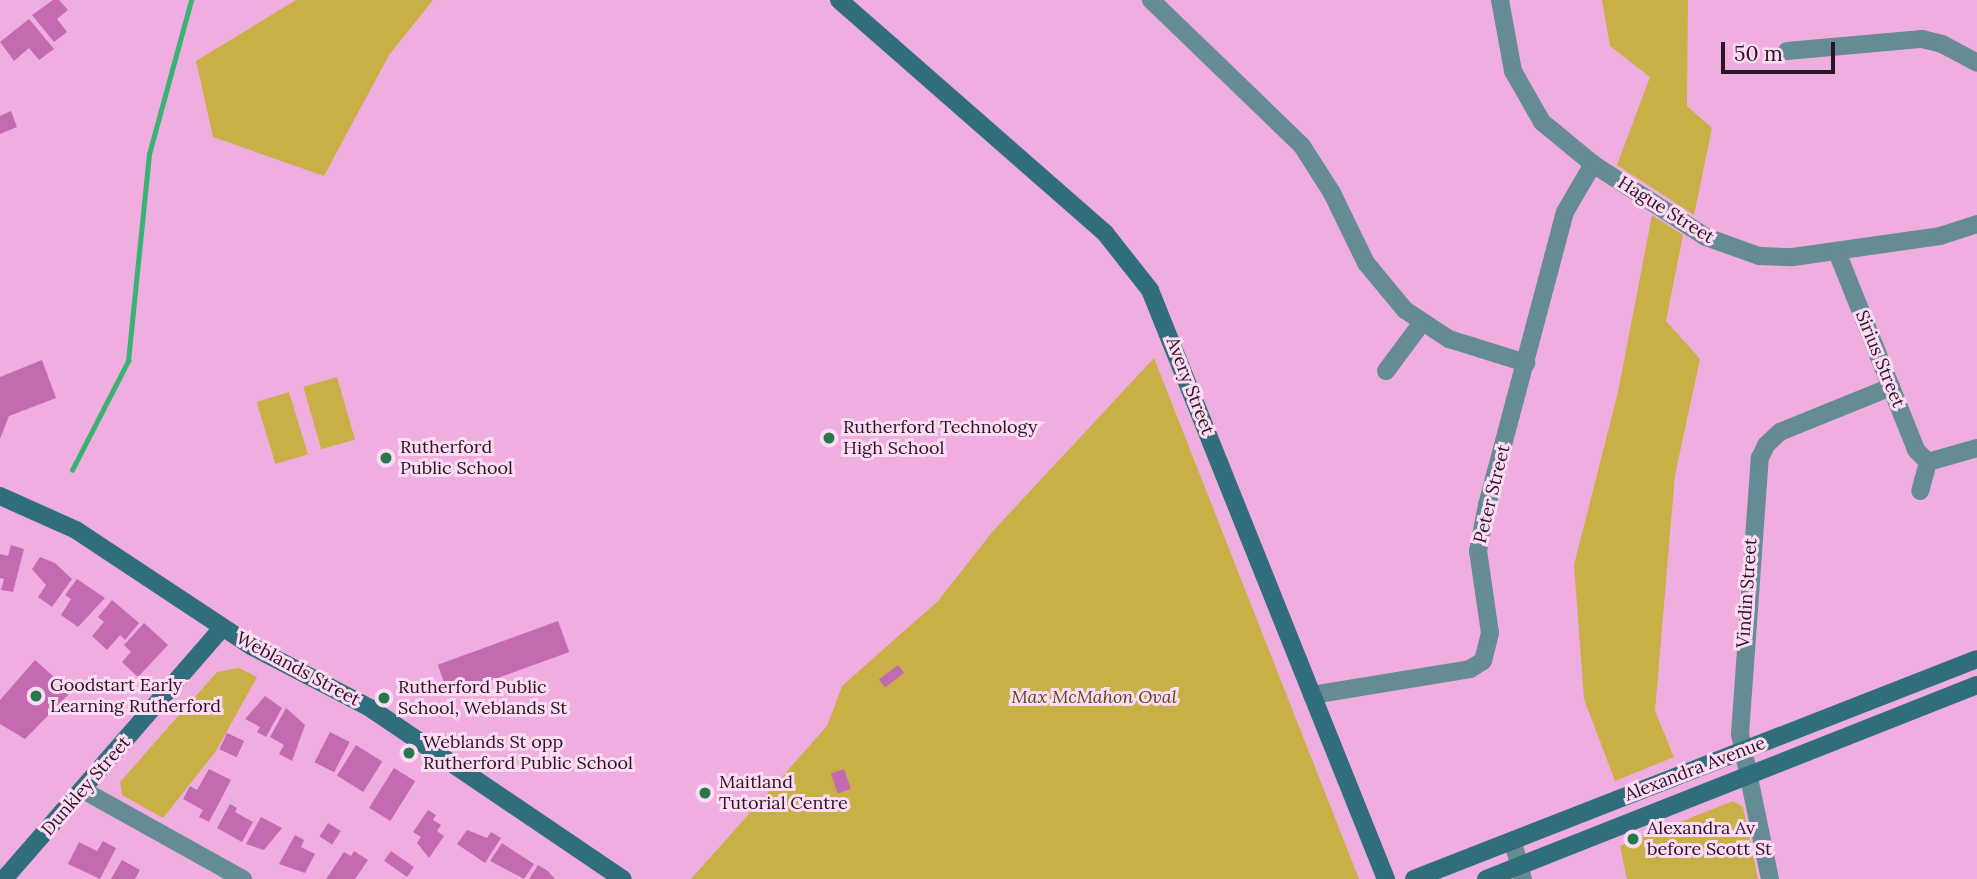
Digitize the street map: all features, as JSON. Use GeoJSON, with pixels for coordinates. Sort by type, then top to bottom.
{"type":"FeatureCollection","features":[{"type":"Feature","properties":{"kind":"street","name":"Avery Street"},"geometry":{"type":"LineString","coordinates":[[839,0],[1105,233],[1137,269],[1175,347],[1386,879]]}},
{"type":"Feature","properties":{"kind":"street"},"geometry":{"type":"LineString","coordinates":[[1151,0],[1302,146],[1332,193],[1366,263],[1421,324],[1471,348],[1526,363]]}},
{"type":"Feature","properties":{"kind":"street","name":"Hague Street"},"geometry":{"type":"LineString","coordinates":[[1500,0],[1504,38],[1520,89],[1542,122],[1593,164],[1729,247],[1759,256],[1837,252],[1940,236],[1977,224]]}},
{"type":"Feature","properties":{"kind":"street"},"geometry":{"type":"LineString","coordinates":[[1787,51],[1922,39],[1951,48],[1977,63]]}},
{"type":"Feature","properties":{"kind":"street","name":"Peter Street"},"geometry":{"type":"LineString","coordinates":[[1312,695],[1470,669],[1483,661],[1490,633],[1478,551],[1565,212],[1593,164]]}},
{"type":"Feature","properties":{"kind":"street","name":"Sirius Street"},"geometry":{"type":"LineString","coordinates":[[1837,252],[1916,450],[1928,462]]}},
{"type":"Feature","properties":{"kind":"street"},"geometry":{"type":"LineString","coordinates":[[1386,371],[1421,324]]}},
{"type":"Feature","properties":{"kind":"street","name":"Vindin Street"},"geometry":{"type":"LineString","coordinates":[[1770,879],[1741,751],[1740,688],[1760,458],[1766,444],[1780,432],[1891,387]]}},
{"type":"Feature","properties":{"kind":"street"},"geometry":{"type":"LineString","coordinates":[[1920,491],[1928,462],[1977,448]]}},
{"type":"Feature","properties":{"kind":"street","name":"Weblands Street"},"geometry":{"type":"LineString","coordinates":[[0,496],[76,530],[222,628],[378,713],[623,879]]}},
{"type":"Feature","properties":{"kind":"street","name":"Dunkley Street"},"geometry":{"type":"LineString","coordinates":[[4,879],[222,628]]}},
{"type":"Feature","properties":{"kind":"street","name":"Alexandra Avenue"},"geometry":{"type":"LineString","coordinates":[[1414,879],[1977,659]]}},
{"type":"Feature","properties":{"kind":"street","name":"Alexandra Avenue"},"geometry":{"type":"LineString","coordinates":[[1486,879],[1522,872],[1746,775],[1977,685]]}},
{"type":"Feature","properties":{"kind":"street"},"geometry":{"type":"LineString","coordinates":[[83,790],[243,879]]}},
{"type":"Feature","properties":{"kind":"street"},"geometry":{"type":"LineString","coordinates":[[1513,842],[1522,872]]}},
{"type":"Feature","properties":{"kind":"green space"},"geometry":{"type":"Polygon","coordinates":[[[296,0],[433,0],[389,55],[324,176],[213,137],[196,61],[296,0]]]}},
{"type":"Feature","properties":{"kind":"green space"},"geometry":{"type":"Polygon","coordinates":[[[1602,0],[1688,0],[1687,106],[1712,128],[1694,215],[1617,165],[1650,77],[1610,46],[1602,0]]]}},
{"type":"Feature","properties":{"kind":"green space"},"geometry":{"type":"Polygon","coordinates":[[[1652,215],[1683,235],[1666,321],[1700,359],[1675,475],[1655,711],[1674,757],[1615,781],[1584,699],[1574,565],[1618,392],[1652,215]]]}},
{"type":"Feature","properties":{"kind":"green space","name":"Max McMahon Oval"},"geometry":{"type":"Polygon","coordinates":[[[1154,358],[1359,879],[691,879],[827,726],[842,686],[938,601],[993,531],[1154,358]]]}},
{"type":"Feature","properties":{"kind":"green space"},"geometry":{"type":"Polygon","coordinates":[[[337,377],[355,439],[321,449],[303,387],[337,377]]]}},
{"type":"Feature","properties":{"kind":"green space"},"geometry":{"type":"Polygon","coordinates":[[[289,392],[308,454],[275,464],[256,402],[289,392]]]}},
{"type":"Feature","properties":{"kind":"green space"},"geometry":{"type":"Polygon","coordinates":[[[239,668],[257,677],[216,751],[163,818],[122,795],[120,782],[217,672],[239,668]]]}},
{"type":"Feature","properties":{"kind":"green space"},"geometry":{"type":"Polygon","coordinates":[[[1733,801],[1743,807],[1758,879],[1627,879],[1620,846],[1733,801]]]}},
{"type":"Feature","properties":{"kind":"building"},"geometry":{"type":"Polygon","coordinates":[[[53,0],[59,0],[68,10],[57,19],[67,32],[54,42],[32,15],[53,0]]]}},
{"type":"Feature","properties":{"kind":"building"},"geometry":{"type":"Polygon","coordinates":[[[29,19],[54,49],[39,60],[29,48],[14,61],[0,42],[29,19]]]}},
{"type":"Feature","properties":{"kind":"building"},"geometry":{"type":"Polygon","coordinates":[[[11,111],[17,127],[0,134],[0,116],[11,111]]]}},
{"type":"Feature","properties":{"kind":"building"},"geometry":{"type":"Polygon","coordinates":[[[42,360],[56,398],[9,416],[0,439],[0,377],[42,360]]]}},
{"type":"Feature","properties":{"kind":"building"},"geometry":{"type":"Polygon","coordinates":[[[11,545],[24,549],[13,592],[1,590],[4,579],[0,578],[0,554],[8,556],[11,545]]]}},
{"type":"Feature","properties":{"kind":"building"},"geometry":{"type":"Polygon","coordinates":[[[40,557],[55,563],[72,579],[52,607],[38,597],[46,585],[32,569],[40,557]]]}},
{"type":"Feature","properties":{"kind":"building"},"geometry":{"type":"Polygon","coordinates":[[[77,579],[105,598],[78,627],[61,615],[71,599],[65,595],[77,579]]]}},
{"type":"Feature","properties":{"kind":"building"},"geometry":{"type":"Polygon","coordinates":[[[112,600],[139,623],[125,640],[120,635],[107,650],[92,636],[104,622],[98,617],[112,600]]]}},
{"type":"Feature","properties":{"kind":"building"},"geometry":{"type":"Polygon","coordinates":[[[558,621],[569,652],[449,696],[438,665],[558,621]]]}},
{"type":"Feature","properties":{"kind":"building"},"geometry":{"type":"Polygon","coordinates":[[[144,623],[168,645],[138,677],[122,662],[131,652],[124,645],[144,623]]]}},
{"type":"Feature","properties":{"kind":"building","name":"Goodstart Early Learning Rutherford"},"geometry":{"type":"Polygon","coordinates":[[[35,660],[71,692],[25,739],[0,724],[0,700],[35,660]]]}},
{"type":"Feature","properties":{"kind":"building"},"geometry":{"type":"Polygon","coordinates":[[[898,665],[904,673],[885,687],[879,679],[898,665]]]}},
{"type":"Feature","properties":{"kind":"building"},"geometry":{"type":"Polygon","coordinates":[[[265,696],[282,708],[266,737],[257,732],[260,727],[245,719],[265,696]]]}},
{"type":"Feature","properties":{"kind":"building"},"geometry":{"type":"Polygon","coordinates":[[[286,708],[305,725],[292,761],[279,754],[284,745],[270,737],[286,708]]]}},
{"type":"Feature","properties":{"kind":"building"},"geometry":{"type":"Polygon","coordinates":[[[330,732],[350,742],[334,772],[315,762],[330,732]]]}},
{"type":"Feature","properties":{"kind":"building"},"geometry":{"type":"Polygon","coordinates":[[[227,733],[244,741],[237,757],[219,749],[227,733]]]}},
{"type":"Feature","properties":{"kind":"building"},"geometry":{"type":"Polygon","coordinates":[[[356,745],[382,761],[363,792],[337,776],[356,745]]]}},
{"type":"Feature","properties":{"kind":"building"},"geometry":{"type":"Polygon","coordinates":[[[394,768],[415,781],[390,821],[369,808],[394,768]]]}},
{"type":"Feature","properties":{"kind":"building"},"geometry":{"type":"Polygon","coordinates":[[[209,769],[231,780],[209,822],[199,817],[203,810],[183,799],[190,786],[197,790],[209,769]]]}},
{"type":"Feature","properties":{"kind":"building"},"geometry":{"type":"Polygon","coordinates":[[[844,769],[851,789],[838,793],[831,774],[844,769]]]}},
{"type":"Feature","properties":{"kind":"building"},"geometry":{"type":"Polygon","coordinates":[[[230,804],[237,808],[235,812],[253,822],[242,842],[217,828],[230,804]]]}},
{"type":"Feature","properties":{"kind":"building"},"geometry":{"type":"Polygon","coordinates":[[[428,810],[436,815],[433,820],[441,825],[437,831],[444,836],[429,858],[417,843],[421,837],[413,832],[428,810]]]}},
{"type":"Feature","properties":{"kind":"building"},"geometry":{"type":"Polygon","coordinates":[[[261,817],[282,828],[264,850],[246,844],[261,817]]]}},
{"type":"Feature","properties":{"kind":"building"},"geometry":{"type":"Polygon","coordinates":[[[328,823],[341,831],[332,845],[320,837],[328,823]]]}},
{"type":"Feature","properties":{"kind":"building"},"geometry":{"type":"Polygon","coordinates":[[[467,830],[487,838],[491,832],[501,838],[485,863],[457,844],[467,830]]]}},
{"type":"Feature","properties":{"kind":"building"},"geometry":{"type":"Polygon","coordinates":[[[295,835],[304,840],[301,847],[315,854],[305,873],[279,864],[295,835]]]}},
{"type":"Feature","properties":{"kind":"building"},"geometry":{"type":"Polygon","coordinates":[[[103,841],[116,848],[100,879],[68,864],[79,842],[97,851],[103,841]]]}},
{"type":"Feature","properties":{"kind":"building"},"geometry":{"type":"Polygon","coordinates":[[[502,843],[534,864],[524,879],[490,861],[502,843]]]}},
{"type":"Feature","properties":{"kind":"building"},"geometry":{"type":"Polygon","coordinates":[[[354,851],[368,860],[355,879],[326,879],[344,852],[351,856],[354,851]]]}},
{"type":"Feature","properties":{"kind":"building"},"geometry":{"type":"Polygon","coordinates":[[[391,851],[414,867],[407,877],[384,861],[391,851]]]}},
{"type":"Feature","properties":{"kind":"building"},"geometry":{"type":"Polygon","coordinates":[[[122,860],[140,870],[135,879],[111,879],[122,860]]]}},
{"type":"Feature","properties":{"kind":"building"},"geometry":{"type":"Polygon","coordinates":[[[538,865],[548,871],[555,879],[529,879],[538,865]]]}},
{"type":"Feature","properties":{"kind":"waterway"},"geometry":{"type":"LineString","coordinates":[[72,470],[128,361],[149,154],[191,0]]}},
{"type":"Feature","properties":{"kind":"place","name":"Rutherford Technology High School"},"geometry":{"type":"Point","coordinates":[829,438]}},
{"type":"Feature","properties":{"kind":"place","name":"Rutherford Public School"},"geometry":{"type":"Point","coordinates":[386,458]}},
{"type":"Feature","properties":{"kind":"place","name":"Goodstart Early Learning Rutherford"},"geometry":{"type":"Point","coordinates":[36,696]}},
{"type":"Feature","properties":{"kind":"place","name":"Rutherford Public School, Weblands St"},"geometry":{"type":"Point","coordinates":[384,698]}},
{"type":"Feature","properties":{"kind":"place","name":"Weblands St opp Rutherford Public School"},"geometry":{"type":"Point","coordinates":[409,753]}},
{"type":"Feature","properties":{"kind":"place","name":"Maitland Tutorial Centre"},"geometry":{"type":"Point","coordinates":[705,793]}},
{"type":"Feature","properties":{"kind":"place","name":"Alexandra Av before Scott St"},"geometry":{"type":"Point","coordinates":[1633,839]}}]}
